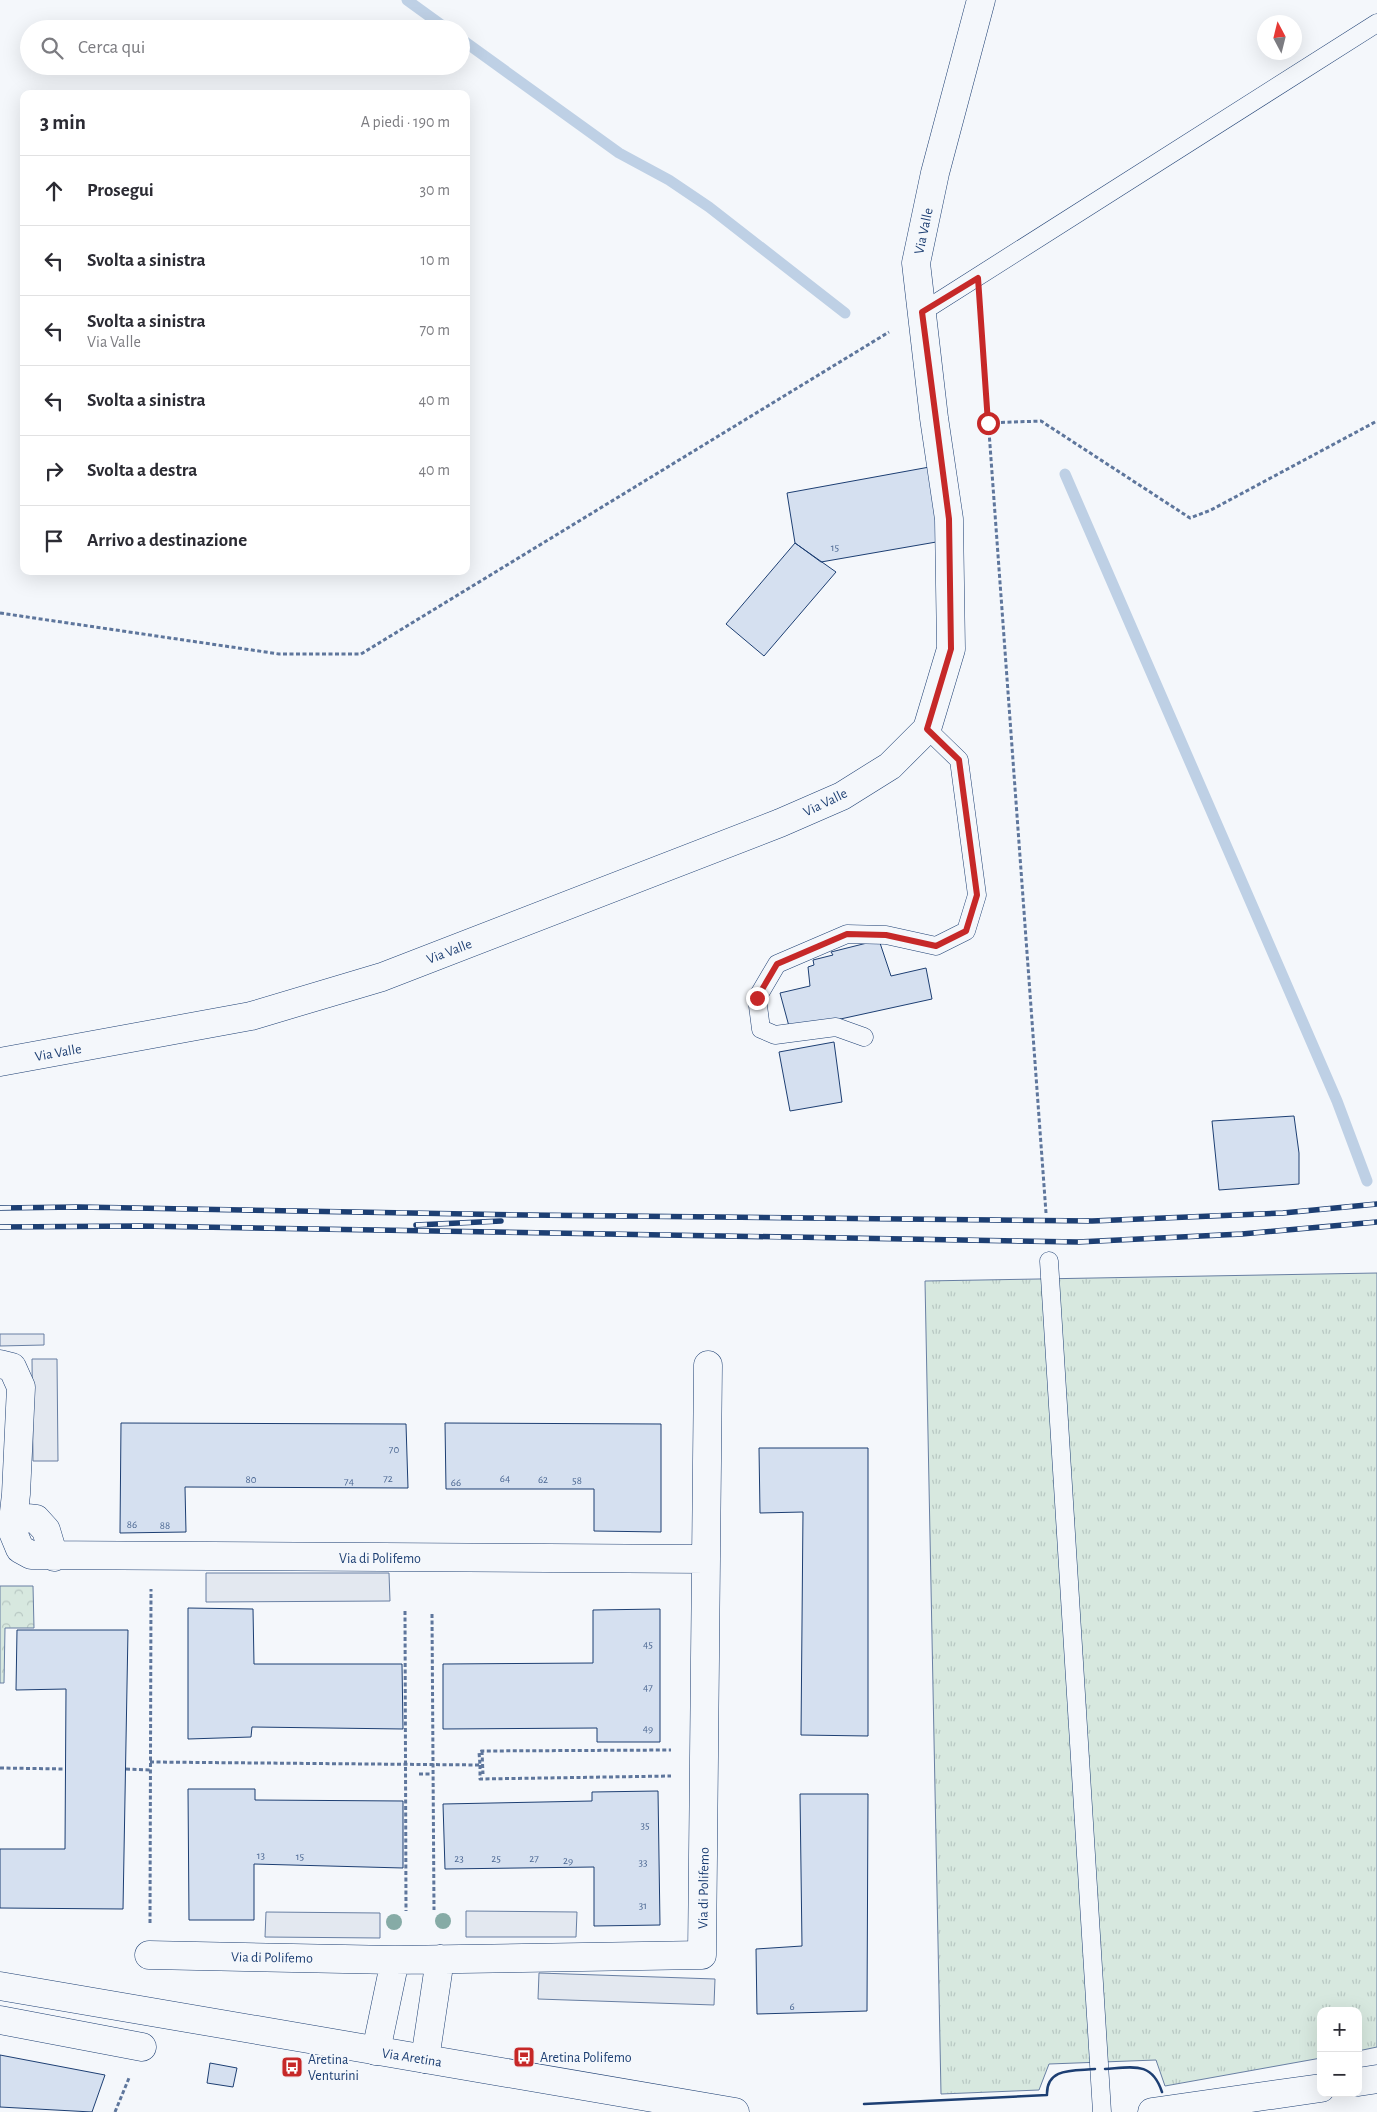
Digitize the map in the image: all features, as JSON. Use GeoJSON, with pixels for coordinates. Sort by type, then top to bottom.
{"type":"FeatureCollection","features":[{"type":"Feature","properties":{"kind":"street","name":"Via Valle"},"geometry":{"type":"LineString","coordinates":[[0,1062],[251,1016],[382,977],[780,823],[842,796],[890,766],[927,729],[951,649],[949,519],[916,263],[935,173],[982,0]]}},
{"type":"Feature","properties":{"kind":"street","name":"Via di Polifemo"},"geometry":{"type":"LineString","coordinates":[[0,1364],[12,1367],[21,1388],[14,1522],[27,1518],[36,1518],[46,1530],[54,1557],[706,1559]]}},
{"type":"Feature","properties":{"kind":"street","name":"Via di Polifemo"},"geometry":{"type":"LineString","coordinates":[[150,1942],[395,1960],[702,1955],[708,1365]]}},
{"type":"Feature","properties":{"kind":"street"},"geometry":{"type":"LineString","coordinates":[[425,2059],[440,1959]]}},
{"type":"Feature","properties":{"kind":"street"},"geometry":{"type":"LineString","coordinates":[[376,2051],[395,1960]]}},
{"type":"Feature","properties":{"kind":"street","name":"Via Aretina"},"geometry":{"type":"LineString","coordinates":[[0,1986],[735,2112]]}},
{"type":"Feature","properties":{"kind":"street"},"geometry":{"type":"LineString","coordinates":[[0,2020],[142,2047]]}},
{"type":"Feature","properties":{"kind":"street"},"geometry":{"type":"LineString","coordinates":[[1362,2081],[1377,2079]]}},
{"type":"Feature","properties":{"kind":"street"},"geometry":{"type":"LineString","coordinates":[[1152,2112],[1317,2089]]}},
{"type":"Feature","properties":{"kind":"lane"},"geometry":{"type":"LineString","coordinates":[[922,312],[1377,23]]}},
{"type":"Feature","properties":{"kind":"lane"},"geometry":{"type":"LineString","coordinates":[[864,1037],[836,1027],[775,1035],[761,1029],[757,998],[777,964],[847,934],[886,935],[936,946],[966,931],[977,895],[959,760],[927,729]]}},
{"type":"Feature","properties":{"kind":"lane"},"geometry":{"type":"LineString","coordinates":[[1049,1261],[1102,2112]]}},
{"type":"Feature","properties":{"kind":"path"},"geometry":{"type":"LineString","coordinates":[[978,278],[1046,1213]]}},
{"type":"Feature","properties":{"kind":"path"},"geometry":{"type":"LineString","coordinates":[[0,613],[279,654],[361,654],[922,312]]}},
{"type":"Feature","properties":{"kind":"path"},"geometry":{"type":"LineString","coordinates":[[988,423],[1041,421],[1190,518],[1211,510],[1377,421]]}},
{"type":"Feature","properties":{"kind":"path"},"geometry":{"type":"LineString","coordinates":[[150,1942],[151,1581]]}},
{"type":"Feature","properties":{"kind":"path"},"geometry":{"type":"LineString","coordinates":[[405,1610],[406,1911]]}},
{"type":"Feature","properties":{"kind":"path"},"geometry":{"type":"LineString","coordinates":[[432,1614],[434,1910]]}},
{"type":"Feature","properties":{"kind":"path"},"geometry":{"type":"LineString","coordinates":[[482,1751],[678,1750]]}},
{"type":"Feature","properties":{"kind":"path"},"geometry":{"type":"LineString","coordinates":[[482,1751],[479,1752],[480,1778],[679,1776]]}},
{"type":"Feature","properties":{"kind":"path"},"geometry":{"type":"LineString","coordinates":[[482,1751],[483,1774]]}},
{"type":"Feature","properties":{"kind":"path"},"geometry":{"type":"LineString","coordinates":[[150,1762],[480,1765]]}},
{"type":"Feature","properties":{"kind":"path"},"geometry":{"type":"LineString","coordinates":[[0,1768],[65,1768]]}},
{"type":"Feature","properties":{"kind":"path"},"geometry":{"type":"LineString","coordinates":[[126,1769],[150,1770]]}},
{"type":"Feature","properties":{"kind":"path"},"geometry":{"type":"LineString","coordinates":[[419,1774],[431,1774]]}},
{"type":"Feature","properties":{"kind":"green space"},"geometry":{"type":"Polygon","coordinates":[[[1377,1273],[1377,2047],[1362,2050],[1362,2007],[1317,2007],[1317,2059],[1165,2086],[1156,2060],[1049,2064],[1039,2090],[941,2094],[925,1281],[1377,1273]]]}},
{"type":"Feature","properties":{"kind":"green space"},"geometry":{"type":"Polygon","coordinates":[[[0,1586],[33,1586],[34,1628],[5,1628],[4,1683],[0,1683],[0,1586]]]}},
{"type":"Feature","properties":{"kind":"shaded area"},"geometry":{"type":"Polygon","coordinates":[[[0,1334],[44,1334],[44,1345],[0,1346],[0,1334]]]}},
{"type":"Feature","properties":{"kind":"shaded area"},"geometry":{"type":"Polygon","coordinates":[[[32,1359],[57,1359],[58,1461],[33,1461],[32,1359]]]}},
{"type":"Feature","properties":{"kind":"shaded area"},"geometry":{"type":"Polygon","coordinates":[[[206,1573],[389,1573],[390,1601],[206,1602],[206,1573]]]}},
{"type":"Feature","properties":{"kind":"shaded area"},"geometry":{"type":"Polygon","coordinates":[[[466,1911],[577,1912],[576,1937],[466,1937],[466,1911]]]}},
{"type":"Feature","properties":{"kind":"shaded area"},"geometry":{"type":"Polygon","coordinates":[[[266,1912],[380,1913],[380,1938],[265,1937],[266,1912]]]}},
{"type":"Feature","properties":{"kind":"shaded area"},"geometry":{"type":"Polygon","coordinates":[[[539,1973],[715,1979],[714,2005],[538,1999],[539,1973]]]}},
{"type":"Feature","properties":{"kind":"building"},"geometry":{"type":"Polygon","coordinates":[[[935,466],[942,541],[821,562],[795,543],[787,493],[935,466]]]}},
{"type":"Feature","properties":{"kind":"building"},"geometry":{"type":"Polygon","coordinates":[[[795,543],[836,572],[764,656],[726,624],[795,543]]]}},
{"type":"Feature","properties":{"kind":"building"},"geometry":{"type":"Polygon","coordinates":[[[879,940],[891,976],[926,968],[932,999],[790,1030],[780,993],[810,986],[808,967],[814,965],[813,960],[833,955],[831,952],[879,940]]]}},
{"type":"Feature","properties":{"kind":"building"},"geometry":{"type":"Polygon","coordinates":[[[834,1042],[842,1102],[790,1111],[779,1052],[834,1042]]]}},
{"type":"Feature","properties":{"kind":"building"},"geometry":{"type":"Polygon","coordinates":[[[1294,1116],[1299,1153],[1299,1184],[1219,1190],[1212,1121],[1294,1116]]]}},
{"type":"Feature","properties":{"kind":"building"},"geometry":{"type":"Polygon","coordinates":[[[121,1423],[406,1424],[408,1488],[185,1487],[186,1532],[120,1533],[121,1423]]]}},
{"type":"Feature","properties":{"kind":"building"},"geometry":{"type":"Polygon","coordinates":[[[445,1423],[661,1424],[661,1532],[594,1531],[594,1489],[446,1489],[445,1423]]]}},
{"type":"Feature","properties":{"kind":"building"},"geometry":{"type":"Polygon","coordinates":[[[759,1448],[868,1448],[868,1736],[801,1735],[803,1512],[760,1513],[759,1448]]]}},
{"type":"Feature","properties":{"kind":"building"},"geometry":{"type":"Polygon","coordinates":[[[188,1608],[253,1609],[254,1664],[402,1664],[403,1729],[252,1727],[251,1737],[188,1739],[188,1608]]]}},
{"type":"Feature","properties":{"kind":"building"},"geometry":{"type":"Polygon","coordinates":[[[660,1609],[660,1742],[597,1742],[597,1728],[443,1729],[443,1664],[593,1663],[593,1610],[660,1609]]]}},
{"type":"Feature","properties":{"kind":"building"},"geometry":{"type":"Polygon","coordinates":[[[17,1630],[128,1630],[123,1909],[0,1908],[0,1849],[65,1849],[66,1689],[16,1690],[17,1630]]]}},
{"type":"Feature","properties":{"kind":"building"},"geometry":{"type":"Polygon","coordinates":[[[188,1789],[255,1789],[255,1800],[403,1801],[403,1868],[254,1864],[254,1920],[189,1920],[188,1789]]]}},
{"type":"Feature","properties":{"kind":"building"},"geometry":{"type":"Polygon","coordinates":[[[658,1791],[660,1925],[594,1926],[594,1867],[445,1869],[443,1804],[592,1801],[592,1792],[658,1791]]]}},
{"type":"Feature","properties":{"kind":"building"},"geometry":{"type":"Polygon","coordinates":[[[800,1794],[868,1794],[867,2011],[757,2014],[756,1949],[802,1946],[800,1794]]]}},
{"type":"Feature","properties":{"kind":"building"},"geometry":{"type":"Polygon","coordinates":[[[0,2055],[105,2075],[92,2112],[0,2107],[0,2055]]]}},
{"type":"Feature","properties":{"kind":"building"},"geometry":{"type":"Polygon","coordinates":[[[210,2063],[237,2068],[233,2087],[207,2083],[210,2063]]]}},
{"type":"Feature","properties":{"kind":"waterway"},"geometry":{"type":"LineString","coordinates":[[407,0],[435,20]]}},
{"type":"Feature","properties":{"kind":"waterway"},"geometry":{"type":"LineString","coordinates":[[470,45],[619,153],[669,180],[709,207],[845,313]]}},
{"type":"Feature","properties":{"kind":"waterway"},"geometry":{"type":"LineString","coordinates":[[1065,474],[1337,1101],[1367,1181]]}},
{"type":"Feature","properties":{"kind":"railway"},"geometry":{"type":"LineString","coordinates":[[0,1208],[79,1207],[526,1215],[1092,1221],[1283,1213],[1377,1204]]}},
{"type":"Feature","properties":{"kind":"railway"},"geometry":{"type":"LineString","coordinates":[[416,1225],[501,1221]]}},
{"type":"Feature","properties":{"kind":"railway"},"geometry":{"type":"LineString","coordinates":[[0,1227],[140,1226],[1078,1242],[1242,1234],[1377,1222]]}},
{"type":"Feature","properties":{"kind":"wall"},"geometry":{"type":"LineString","coordinates":[[1105,2069],[1140,2068],[1153,2075],[1162,2092]]}},
{"type":"Feature","properties":{"kind":"wall"},"geometry":{"type":"LineString","coordinates":[[864,2104],[1047,2095],[1051,2079],[1056,2075],[1063,2072],[1095,2069]]}},
{"type":"Feature","properties":{"kind":"place","name":"Aretina Polifemo"},"geometry":{"type":"Point","coordinates":[524,2057]}},
{"type":"Feature","properties":{"kind":"place","name":"Aretina Venturini"},"geometry":{"type":"Point","coordinates":[292,2067]}},
{"type":"Feature","properties":{"kind":"route"},"geometry":{"type":"LineString","coordinates":[[757,998],[777,964],[847,934],[886,935],[936,946],[966,931],[977,895],[959,760],[927,729],[951,649],[949,519],[934,418],[922,312],[978,278],[988,423]]}}]}
